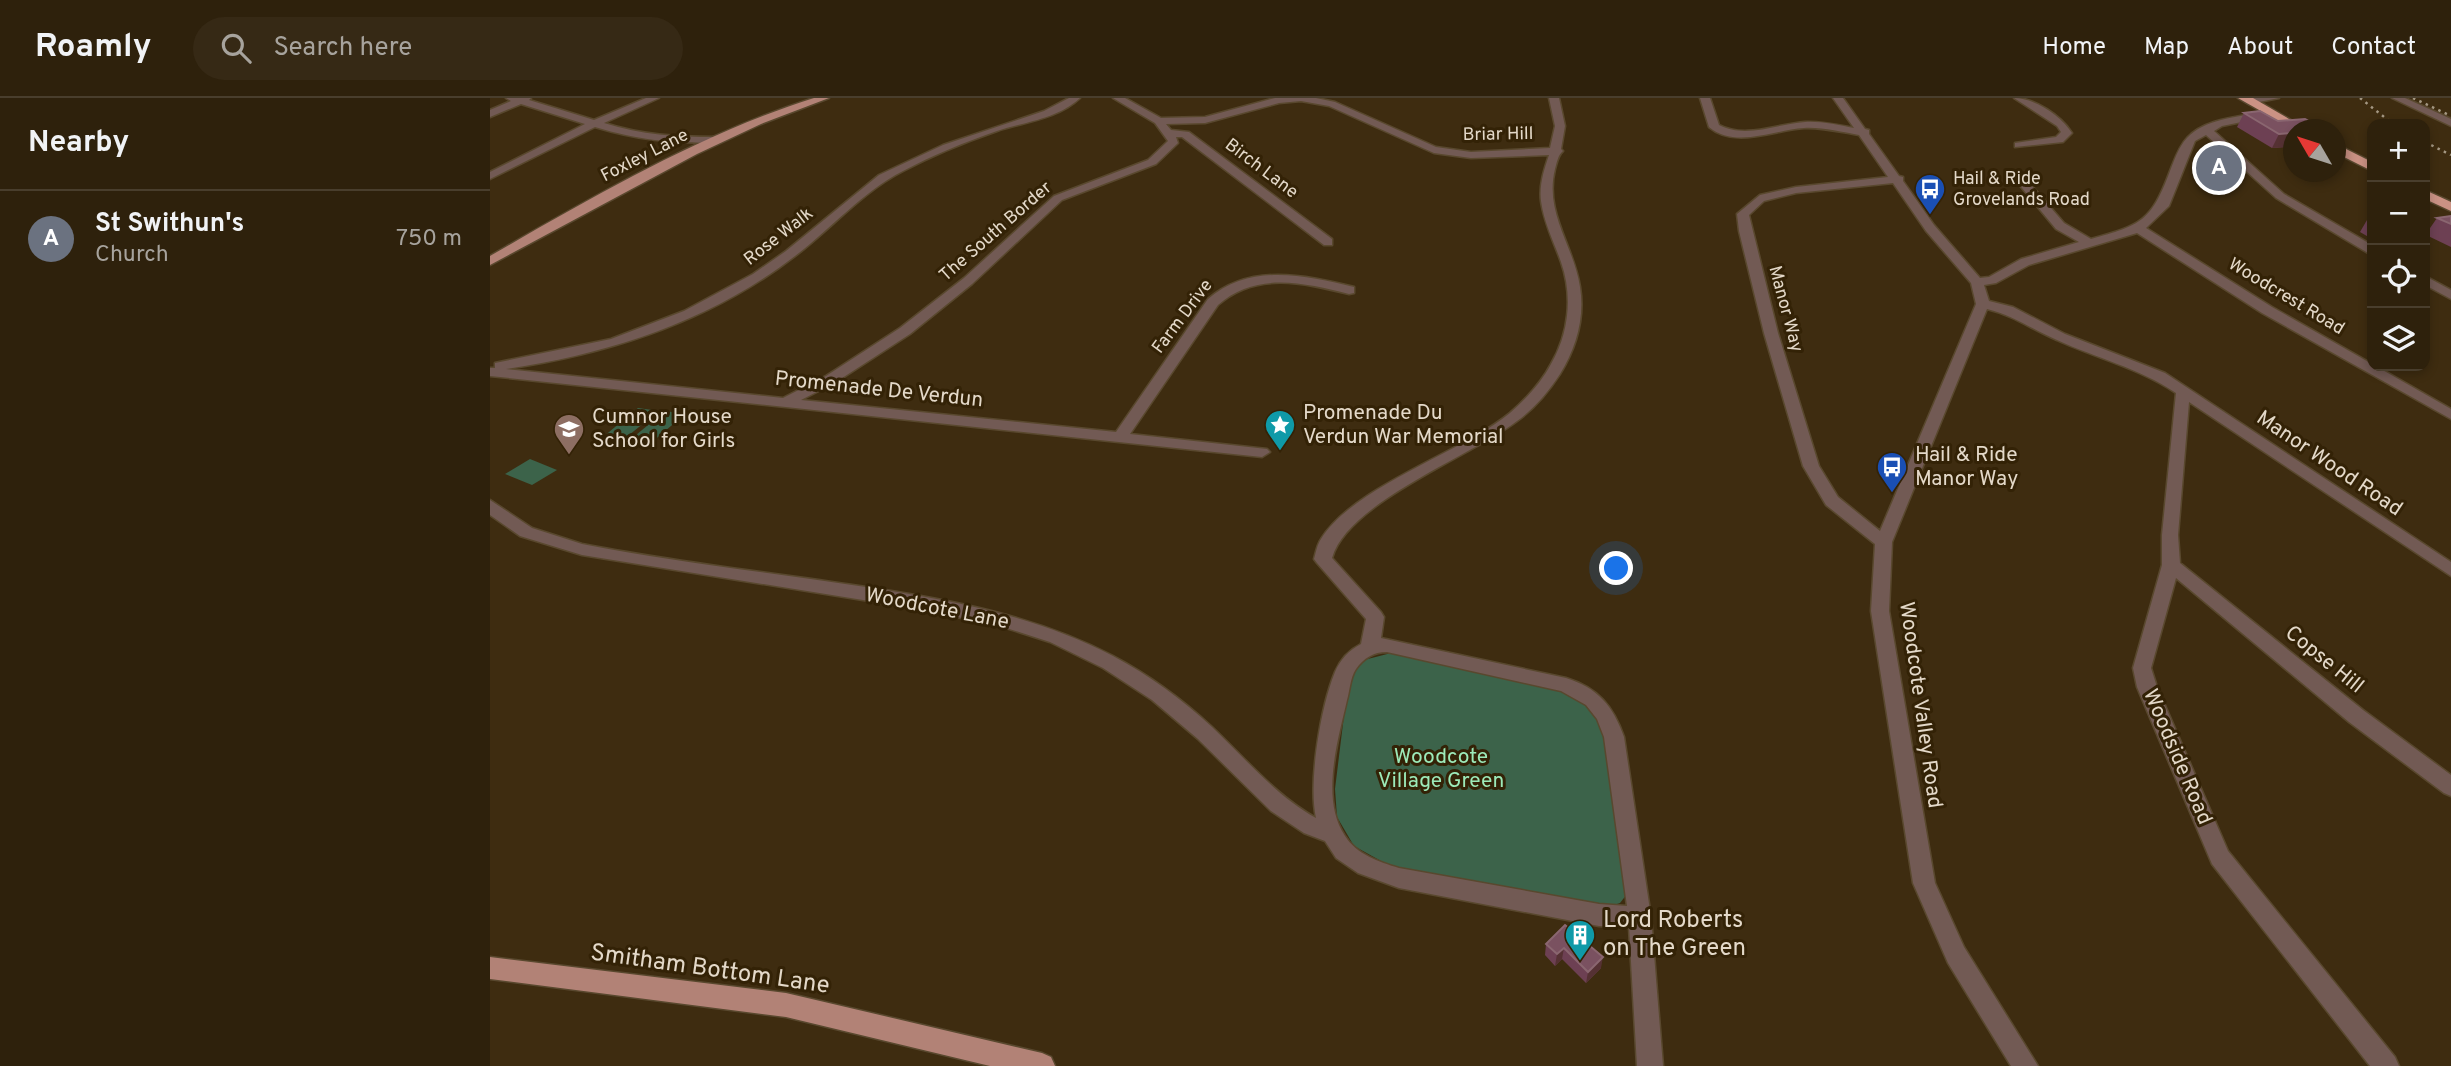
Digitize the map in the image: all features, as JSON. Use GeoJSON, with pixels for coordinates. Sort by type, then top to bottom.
{"type":"FeatureCollection","features":[{"type":"Feature","properties":{"kind":"highway"},"geometry":{"type":"LineString","coordinates":[[2246,99],[2283,119]]}},
{"type":"Feature","properties":{"kind":"highway"},"geometry":{"type":"LineString","coordinates":[[2346,153],[2367,164]]}},
{"type":"Feature","properties":{"kind":"highway"},"geometry":{"type":"LineString","coordinates":[[2430,196],[2451,207]]}},
{"type":"Feature","properties":{"kind":"main road","name":"Foxley Lane"},"geometry":{"type":"LineString","coordinates":[[490,261],[578,209],[716,140],[761,119],[824,98]]}},
{"type":"Feature","properties":{"kind":"main road","name":"Smitham Bottom Lane"},"geometry":{"type":"LineString","coordinates":[[490,968],[786,1004],[1042,1066]]}},
{"type":"Feature","properties":{"kind":"street"},"geometry":{"type":"LineString","coordinates":[[490,176],[593,124],[654,98]]}},
{"type":"Feature","properties":{"kind":"street","name":"Rose Walk"},"geometry":{"type":"LineString","coordinates":[[490,367],[577,353],[681,318],[736,290],[773,266],[886,175],[963,140],[1048,111],[1075,98]]}},
{"type":"Feature","properties":{"kind":"street"},"geometry":{"type":"LineString","coordinates":[[1118,98],[1159,121],[1169,133]]}},
{"type":"Feature","properties":{"kind":"street","name":"Briar Hill"},"geometry":{"type":"LineString","coordinates":[[1159,121],[1205,120],[1279,100],[1301,98],[1332,104],[1434,150],[1471,155],[1558,151]]}},
{"type":"Feature","properties":{"kind":"street"},"geometry":{"type":"LineString","coordinates":[[1369,646],[1375,617],[1324,559],[1328,539],[1367,506],[1515,416],[1545,383],[1569,343],[1575,307],[1575,281],[1546,198],[1558,151],[1562,115],[1554,98]]}},
{"type":"Feature","properties":{"kind":"street"},"geometry":{"type":"LineString","coordinates":[[1704,98],[1714,127],[1725,132],[1750,133],[1805,125],[1865,132]]}},
{"type":"Feature","properties":{"kind":"street"},"geometry":{"type":"LineString","coordinates":[[1839,98],[1899,179],[1930,228],[1978,282],[1983,304]]}},
{"type":"Feature","properties":{"kind":"street"},"geometry":{"type":"LineString","coordinates":[[2019,98],[2061,124],[2067,133],[2059,140],[2019,145]]}},
{"type":"Feature","properties":{"kind":"street"},"geometry":{"type":"LineString","coordinates":[[2246,99],[2274,98]]}},
{"type":"Feature","properties":{"kind":"street"},"geometry":{"type":"LineString","coordinates":[[2397,98],[2451,123]]}},
{"type":"Feature","properties":{"kind":"street"},"geometry":{"type":"LineString","coordinates":[[490,114],[519,99],[593,124],[662,140],[716,140]]}},
{"type":"Feature","properties":{"kind":"street"},"geometry":{"type":"LineString","coordinates":[[1978,282],[1992,280],[2025,262],[2139,229],[2163,206],[2188,144],[2204,131],[2229,121],[2272,113]]}},
{"type":"Feature","properties":{"kind":"street"},"geometry":{"type":"LineString","coordinates":[[2204,131],[2213,134],[2230,154],[2280,196],[2367,247]]}},
{"type":"Feature","properties":{"kind":"street","name":"Birch Lane"},"geometry":{"type":"LineString","coordinates":[[1169,133],[1185,134],[1328,242]]}},
{"type":"Feature","properties":{"kind":"street","name":"The South Border"},"geometry":{"type":"LineString","coordinates":[[786,401],[831,379],[905,331],[968,281],[1058,198],[1152,162],[1174,141],[1169,133]]}},
{"type":"Feature","properties":{"kind":"street","name":"Manor Way"},"geometry":{"type":"LineString","coordinates":[[1884,542],[1832,500],[1811,466],[1771,333],[1743,214],[1760,198],[1796,190],[1899,179]]}},
{"type":"Feature","properties":{"kind":"street"},"geometry":{"type":"LineString","coordinates":[[2021,180],[2060,226],[2087,242]]}},
{"type":"Feature","properties":{"kind":"street","name":"Woodcrest Road"},"geometry":{"type":"LineString","coordinates":[[2139,229],[2267,310],[2451,415]]}},
{"type":"Feature","properties":{"kind":"street","name":"Farm Drive"},"geometry":{"type":"LineString","coordinates":[[1121,436],[1213,302],[1226,288],[1260,279],[1318,281],[1349,290]]}},
{"type":"Feature","properties":{"kind":"street"},"geometry":{"type":"LineString","coordinates":[[2430,283],[2451,295]]}},
{"type":"Feature","properties":{"kind":"street","name":"Woodcote Valley Road"},"geometry":{"type":"LineString","coordinates":[[1983,304],[1884,542],[1880,611],[1924,883],[1956,955],[2025,1066]]}},
{"type":"Feature","properties":{"kind":"street","name":"Manor Wood Road"},"geometry":{"type":"LineString","coordinates":[[1983,304],[2008,310],[2060,337],[2160,376],[2451,570]]}},
{"type":"Feature","properties":{"kind":"street","name":"Promenade De Verdun"},"geometry":{"type":"LineString","coordinates":[[490,372],[1262,452]]}},
{"type":"Feature","properties":{"kind":"street","name":"Woodside Road"},"geometry":{"type":"LineString","coordinates":[[2183,393],[2170,535],[2171,565],[2141,668],[2220,857],[2386,1066]]}},
{"type":"Feature","properties":{"kind":"street","name":"Woodcote Lane"},"geometry":{"type":"LineString","coordinates":[[490,505],[508,524],[555,543],[714,572],[925,603],[998,619],[1060,637],[1105,658],[1163,698],[1203,732],[1276,803],[1309,827],[1331,834]]}},
{"type":"Feature","properties":{"kind":"street","name":"Copse Hill"},"geometry":{"type":"LineString","coordinates":[[2171,565],[2356,716],[2451,787]]}},
{"type":"Feature","properties":{"kind":"street"},"geometry":{"type":"LineString","coordinates":[[1640,917],[1599,915],[1399,878],[1370,868],[1339,847],[1331,834],[1324,795],[1326,760],[1344,673],[1354,658],[1369,646],[1387,645],[1415,650],[1554,682],[1583,691],[1600,705],[1614,737],[1640,917],[1650,1066]]}},
{"type":"Feature","properties":{"kind":"green space"},"geometry":{"type":"Polygon","coordinates":[[[638,408],[659,411],[624,439],[603,437],[638,408]]]}},
{"type":"Feature","properties":{"kind":"green space"},"geometry":{"type":"Polygon","coordinates":[[[665,411],[685,414],[651,443],[630,440],[665,411]]]}},
{"type":"Feature","properties":{"kind":"green space"},"geometry":{"type":"Polygon","coordinates":[[[530,459],[557,470],[532,485],[505,474],[530,459]]]}},
{"type":"Feature","properties":{"kind":"green space","name":"Woodcote Village Green"},"geometry":{"type":"Polygon","coordinates":[[[1395,652],[1529,681],[1577,697],[1591,706],[1604,738],[1615,795],[1627,894],[1620,903],[1611,906],[1390,866],[1354,846],[1337,817],[1335,789],[1347,691],[1354,669],[1364,660],[1395,652]]]}},
{"type":"Feature","properties":{"kind":"building"},"geometry":{"type":"Polygon","coordinates":[[[2260,111],[2278,121],[2283,121],[2283,134],[2279,134],[2244,113],[2260,111]]]}},
{"type":"Feature","properties":{"kind":"building"},"geometry":{"type":"Polygon","coordinates":[[[2451,216],[2451,224],[2437,218],[2451,216]]]}},
{"type":"Feature","properties":{"kind":"building"},"geometry":{"type":"Polygon","coordinates":[[[1565,925],[1603,957],[1588,972],[1564,948],[1557,954],[1546,944],[1565,925]]]}},
{"type":"Feature","properties":{"kind":"railway"},"geometry":{"type":"LineString","coordinates":[[2360,98],[2387,119]]}},
{"type":"Feature","properties":{"kind":"railway"},"geometry":{"type":"LineString","coordinates":[[2413,98],[2451,116]]}},
{"type":"Feature","properties":{"kind":"railway"},"geometry":{"type":"LineString","coordinates":[[2430,144],[2451,155]]}},
{"type":"Feature","properties":{"kind":"place","name":"St Swithun's"},"geometry":{"type":"Point","coordinates":[2219,168]}},
{"type":"Feature","properties":{"kind":"place","name":"Hail & Ride Grovelands Road"},"geometry":{"type":"Point","coordinates":[1930,216]}},
{"type":"Feature","properties":{"kind":"place","name":"Promenade Du Verdun War Memorial"},"geometry":{"type":"Point","coordinates":[1280,452]}},
{"type":"Feature","properties":{"kind":"place","name":"Cumnor House School for Girls"},"geometry":{"type":"Point","coordinates":[569,456]}},
{"type":"Feature","properties":{"kind":"place","name":"Hail & Ride Manor Way"},"geometry":{"type":"Point","coordinates":[1892,494]}},
{"type":"Feature","properties":{"kind":"place","name":"Lord Roberts on The Green"},"geometry":{"type":"Point","coordinates":[1580,962]}}]}
